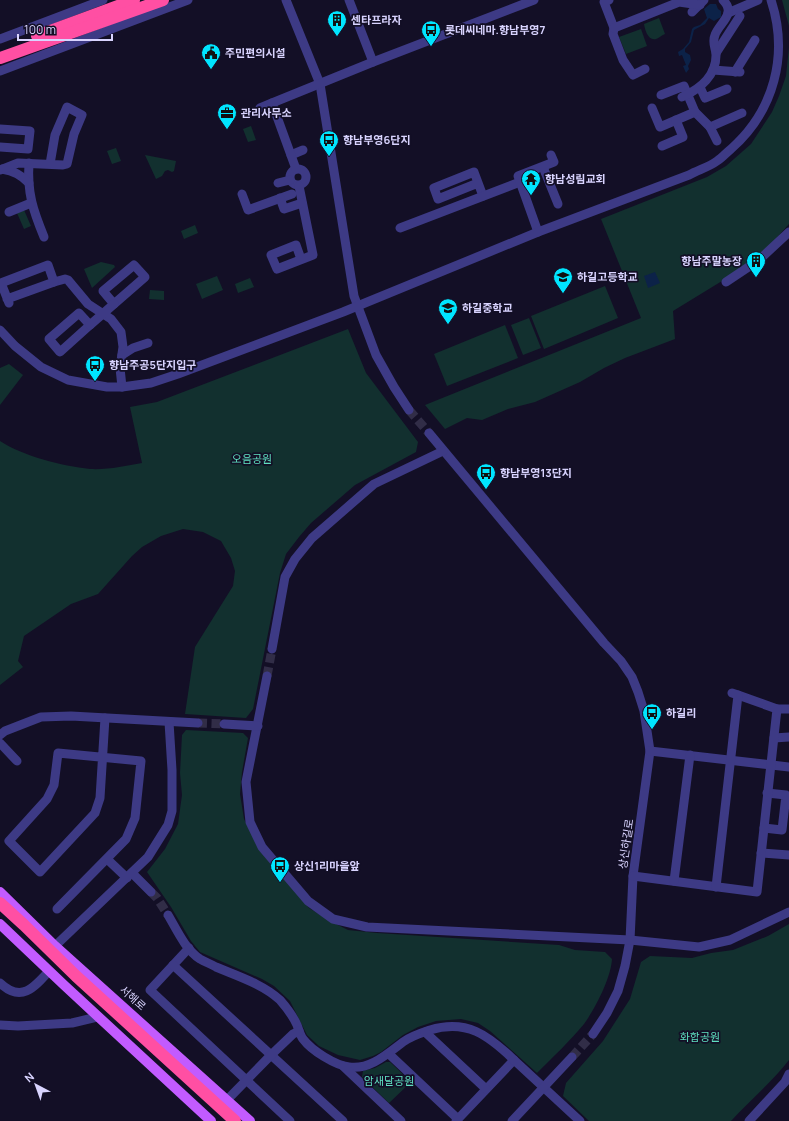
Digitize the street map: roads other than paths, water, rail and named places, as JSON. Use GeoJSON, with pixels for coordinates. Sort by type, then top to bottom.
{"type":"FeatureCollection","features":[{"type":"Feature","properties":{"kind":"highway"},"geometry":{"type":"LineString","coordinates":[[0,50],[134,0]]}},
{"type":"Feature","properties":{"kind":"highway"},"geometry":{"type":"LineString","coordinates":[[0,58],[163,0]]}},
{"type":"Feature","properties":{"kind":"highway","name":"서해로"},"geometry":{"type":"LineString","coordinates":[[0,903],[76,976],[234,1121]]}},
{"type":"Feature","properties":{"kind":"highway"},"geometry":{"type":"LineString","coordinates":[[0,910],[225,1121]]}},
{"type":"Feature","properties":{"kind":"main road","name":"서해로"},"geometry":{"type":"LineString","coordinates":[[0,892],[55,946],[250,1121]]}},
{"type":"Feature","properties":{"kind":"main road"},"geometry":{"type":"LineString","coordinates":[[0,924],[49,972],[210,1121]]}},
{"type":"Feature","properties":{"kind":"street"},"geometry":{"type":"LineString","coordinates":[[0,39],[103,0]]}},
{"type":"Feature","properties":{"kind":"street"},"geometry":{"type":"LineString","coordinates":[[0,71],[188,0]]}},
{"type":"Feature","properties":{"kind":"street"},"geometry":{"type":"LineString","coordinates":[[286,0],[320,84],[354,293],[376,355],[409,410]]}},
{"type":"Feature","properties":{"kind":"street"},"geometry":{"type":"LineString","coordinates":[[349,0],[373,62]]}},
{"type":"Feature","properties":{"kind":"street"},"geometry":{"type":"LineString","coordinates":[[260,108],[510,4],[534,0]]}},
{"type":"Feature","properties":{"kind":"street"},"geometry":{"type":"LineString","coordinates":[[609,0],[604,2],[614,28],[613,34],[623,60],[633,75],[645,69]]}},
{"type":"Feature","properties":{"kind":"street"},"geometry":{"type":"LineString","coordinates":[[685,96],[700,87],[709,78],[713,70],[716,52],[714,35],[728,13],[727,6],[723,0]]}},
{"type":"Feature","properties":{"kind":"street"},"geometry":{"type":"LineString","coordinates":[[728,13],[758,0]]}},
{"type":"Feature","properties":{"kind":"street"},"geometry":{"type":"LineString","coordinates":[[0,330],[15,346],[40,367],[68,380],[107,387],[122,387],[151,383],[358,305],[538,232],[690,175],[717,161],[744,137],[760,116],[771,93],[777,70],[779,50],[775,11],[771,0]]}},
{"type":"Feature","properties":{"kind":"street"},"geometry":{"type":"LineString","coordinates":[[614,28],[674,2],[702,3]]}},
{"type":"Feature","properties":{"kind":"street"},"geometry":{"type":"LineString","coordinates":[[692,12],[702,3]]}},
{"type":"Feature","properties":{"kind":"street"},"geometry":{"type":"LineString","coordinates":[[716,52],[740,16]]}},
{"type":"Feature","properties":{"kind":"street"},"geometry":{"type":"LineString","coordinates":[[713,70],[738,72],[756,40]]}},
{"type":"Feature","properties":{"kind":"street"},"geometry":{"type":"LineString","coordinates":[[661,95],[684,86],[685,96],[695,112],[710,127],[717,141]]}},
{"type":"Feature","properties":{"kind":"street"},"geometry":{"type":"LineString","coordinates":[[700,87],[705,98],[727,89]]}},
{"type":"Feature","properties":{"kind":"street"},"geometry":{"type":"LineString","coordinates":[[272,103],[296,169]]}},
{"type":"Feature","properties":{"kind":"street"},"geometry":{"type":"LineString","coordinates":[[1,169],[18,162],[63,165],[67,163],[74,134],[82,115],[68,104],[55,135],[50,164]]}},
{"type":"Feature","properties":{"kind":"street"},"geometry":{"type":"LineString","coordinates":[[652,108],[660,127],[695,112]]}},
{"type":"Feature","properties":{"kind":"street"},"geometry":{"type":"LineString","coordinates":[[710,127],[742,113]]}},
{"type":"Feature","properties":{"kind":"street"},"geometry":{"type":"LineString","coordinates":[[662,146],[684,139],[676,120]]}},
{"type":"Feature","properties":{"kind":"street"},"geometry":{"type":"LineString","coordinates":[[0,129],[30,132],[28,149],[0,147]]}},
{"type":"Feature","properties":{"kind":"street"},"geometry":{"type":"LineString","coordinates":[[291,155],[304,150]]}},
{"type":"Feature","properties":{"kind":"street"},"geometry":{"type":"LineString","coordinates":[[538,232],[518,176],[554,162],[551,154]]}},
{"type":"Feature","properties":{"kind":"street"},"geometry":{"type":"LineString","coordinates":[[29,163],[31,203],[44,237]]}},
{"type":"Feature","properties":{"kind":"street"},"geometry":{"type":"LineString","coordinates":[[543,166],[558,204]]}},
{"type":"Feature","properties":{"kind":"street"},"geometry":{"type":"LineString","coordinates":[[1,169],[11,171],[22,176],[29,183]]}},
{"type":"Feature","properties":{"kind":"street"},"geometry":{"type":"LineString","coordinates":[[296,169],[302,170],[306,174],[305,182],[299,186],[293,184],[290,180],[290,174],[296,169]]}},
{"type":"Feature","properties":{"kind":"street"},"geometry":{"type":"LineString","coordinates":[[278,183],[290,180]]}},
{"type":"Feature","properties":{"kind":"street"},"geometry":{"type":"LineString","coordinates":[[400,228],[427,213],[483,196],[520,182]]}},
{"type":"Feature","properties":{"kind":"street"},"geometry":{"type":"LineString","coordinates":[[478,183],[483,196]]}},
{"type":"Feature","properties":{"kind":"street"},"geometry":{"type":"LineString","coordinates":[[299,186],[313,255],[302,259]]}},
{"type":"Feature","properties":{"kind":"street"},"geometry":{"type":"LineString","coordinates":[[242,194],[248,210],[292,194]]}},
{"type":"Feature","properties":{"kind":"street"},"geometry":{"type":"LineString","coordinates":[[280,198],[284,210],[302,203]]}},
{"type":"Feature","properties":{"kind":"street"},"geometry":{"type":"LineString","coordinates":[[9,212],[31,203]]}},
{"type":"Feature","properties":{"kind":"street"},"geometry":{"type":"LineString","coordinates":[[726,282],[759,260],[789,232]]}},
{"type":"Feature","properties":{"kind":"street"},"geometry":{"type":"LineString","coordinates":[[90,325],[79,313],[49,339],[60,352],[145,277],[133,263],[103,291],[114,304]]}},
{"type":"Feature","properties":{"kind":"street"},"geometry":{"type":"LineString","coordinates":[[54,282],[48,265],[1,283],[8,301],[54,282],[64,279],[68,280],[88,304],[111,319],[121,332],[123,339],[120,368],[122,387]]}},
{"type":"Feature","properties":{"kind":"street"},"geometry":{"type":"LineString","coordinates":[[122,355],[133,348],[148,343]]}},
{"type":"Feature","properties":{"kind":"street","name":"상신하길로"},"geometry":{"type":"LineString","coordinates":[[429,433],[599,637],[621,661],[632,677],[644,712],[650,751],[633,876],[630,940],[618,991],[607,1014],[593,1034]]}},
{"type":"Feature","properties":{"kind":"street"},"geometry":{"type":"LineString","coordinates":[[272,649],[285,577],[295,559],[312,538],[374,484],[443,451]]}},
{"type":"Feature","properties":{"kind":"street"},"geometry":{"type":"LineString","coordinates":[[267,676],[246,782],[250,822],[262,847],[308,901],[333,919],[367,927],[630,940],[699,947],[730,940],[789,912]]}},
{"type":"Feature","properties":{"kind":"street"},"geometry":{"type":"LineString","coordinates":[[716,887],[731,760],[735,694],[777,709],[789,709]]}},
{"type":"Feature","properties":{"kind":"street"},"geometry":{"type":"LineString","coordinates":[[633,876],[757,892],[777,709]]}},
{"type":"Feature","properties":{"kind":"street"},"geometry":{"type":"LineString","coordinates":[[0,735],[5,731],[41,717],[70,716],[198,723]]}},
{"type":"Feature","properties":{"kind":"street"},"geometry":{"type":"LineString","coordinates":[[56,909],[108,859],[126,839],[135,818],[141,761],[103,757],[58,753],[54,785],[47,799],[9,841],[40,872],[94,813],[100,798],[103,757],[105,718]]}},
{"type":"Feature","properties":{"kind":"street"},"geometry":{"type":"LineString","coordinates":[[55,946],[148,857],[168,825],[172,811],[172,770],[169,722]]}},
{"type":"Feature","properties":{"kind":"street"},"geometry":{"type":"LineString","coordinates":[[224,724],[258,726]]}},
{"type":"Feature","properties":{"kind":"street"},"geometry":{"type":"LineString","coordinates":[[774,738],[789,737]]}},
{"type":"Feature","properties":{"kind":"street"},"geometry":{"type":"LineString","coordinates":[[0,743],[17,761]]}},
{"type":"Feature","properties":{"kind":"street"},"geometry":{"type":"LineString","coordinates":[[650,751],[789,767]]}},
{"type":"Feature","properties":{"kind":"street"},"geometry":{"type":"LineString","coordinates":[[674,882],[690,755]]}},
{"type":"Feature","properties":{"kind":"street"},"geometry":{"type":"LineString","coordinates":[[764,828],[782,830],[786,795],[768,793]]}},
{"type":"Feature","properties":{"kind":"street"},"geometry":{"type":"LineString","coordinates":[[761,853],[789,855]]}},
{"type":"Feature","properties":{"kind":"street"},"geometry":{"type":"LineString","coordinates":[[108,859],[151,892]]}},
{"type":"Feature","properties":{"kind":"street"},"geometry":{"type":"LineString","coordinates":[[168,915],[186,945],[199,959],[264,988],[274,995],[290,1011],[303,1038],[314,1049],[328,1059],[350,1068],[370,1064],[389,1054],[405,1041],[425,1032],[447,1026],[458,1026],[480,1033],[490,1039],[544,1087],[578,1120]]}},
{"type":"Feature","properties":{"kind":"street"},"geometry":{"type":"LineString","coordinates":[[189,948],[150,990],[290,1121]]}},
{"type":"Feature","properties":{"kind":"street"},"geometry":{"type":"LineString","coordinates":[[173,965],[343,1121]]}},
{"type":"Feature","properties":{"kind":"street"},"geometry":{"type":"LineString","coordinates":[[0,983],[11,992],[18,993],[28,991],[49,972]]}},
{"type":"Feature","properties":{"kind":"street"},"geometry":{"type":"LineString","coordinates":[[0,1025],[18,1026],[72,1023],[97,1016]]}},
{"type":"Feature","properties":{"kind":"street"},"geometry":{"type":"LineString","coordinates":[[227,1100],[271,1055],[293,1034],[299,1031]]}},
{"type":"Feature","properties":{"kind":"street"},"geometry":{"type":"LineString","coordinates":[[425,1032],[486,1088]]}},
{"type":"Feature","properties":{"kind":"street"},"geometry":{"type":"LineString","coordinates":[[389,1054],[457,1120],[514,1060]]}},
{"type":"Feature","properties":{"kind":"street"},"geometry":{"type":"LineString","coordinates":[[512,1121],[572,1057]]}},
{"type":"Feature","properties":{"kind":"street"},"geometry":{"type":"LineString","coordinates":[[342,1065],[401,1121]]}},
{"type":"Feature","properties":{"kind":"street"},"geometry":{"type":"LineString","coordinates":[[749,1121],[785,1082],[789,1074]]}},
{"type":"Feature","properties":{"kind":"water"},"geometry":{"type":"Polygon","coordinates":[[[710,4],[716,4],[718,9],[721,11],[721,17],[714,21],[709,18],[705,24],[694,30],[691,42],[685,49],[685,52],[690,55],[691,60],[688,66],[689,69],[686,73],[683,66],[686,65],[682,55],[679,56],[678,52],[689,42],[692,29],[700,25],[707,18],[704,9],[710,4]]]}},
{"type":"Feature","properties":{"kind":"water"},"geometry":{"type":"Polygon","coordinates":[[[655,272],[660,283],[648,288],[644,276],[655,272]]]}},
{"type":"Feature","properties":{"kind":"tunnel"},"geometry":{"type":"LineString","coordinates":[[409,410],[429,433]]}},
{"type":"Feature","properties":{"kind":"tunnel"},"geometry":{"type":"LineString","coordinates":[[267,676],[272,649]]}},
{"type":"Feature","properties":{"kind":"tunnel"},"geometry":{"type":"LineString","coordinates":[[198,723],[224,724]]}},
{"type":"Feature","properties":{"kind":"tunnel"},"geometry":{"type":"LineString","coordinates":[[151,892],[157,898],[168,915]]}},
{"type":"Feature","properties":{"kind":"tunnel"},"geometry":{"type":"LineString","coordinates":[[572,1057],[593,1034]]}},
{"type":"Feature","properties":{"kind":"place","name":"센타프라자"},"geometry":{"type":"Point","coordinates":[337,37]}},
{"type":"Feature","properties":{"kind":"place","name":"롯데씨네마.향남부영7"},"geometry":{"type":"Point","coordinates":[431,47]}},
{"type":"Feature","properties":{"kind":"place","name":"주민편의시설"},"geometry":{"type":"Point","coordinates":[211,70]}},
{"type":"Feature","properties":{"kind":"place","name":"관리사무소"},"geometry":{"type":"Point","coordinates":[227,130]}},
{"type":"Feature","properties":{"kind":"place","name":"향남부영6단지"},"geometry":{"type":"Point","coordinates":[329,157]}},
{"type":"Feature","properties":{"kind":"place","name":"향남성림교회"},"geometry":{"type":"Point","coordinates":[531,196]}},
{"type":"Feature","properties":{"kind":"place","name":"향남주말농장"},"geometry":{"type":"Point","coordinates":[756,278]}},
{"type":"Feature","properties":{"kind":"place","name":"하길고등학교"},"geometry":{"type":"Point","coordinates":[563,294]}},
{"type":"Feature","properties":{"kind":"place","name":"하길중학교"},"geometry":{"type":"Point","coordinates":[448,325]}},
{"type":"Feature","properties":{"kind":"place","name":"향남주공5단지입구"},"geometry":{"type":"Point","coordinates":[95,382]}},
{"type":"Feature","properties":{"kind":"place","name":"향남부영13단지"},"geometry":{"type":"Point","coordinates":[486,490]}},
{"type":"Feature","properties":{"kind":"place","name":"하길리"},"geometry":{"type":"Point","coordinates":[652,730]}},
{"type":"Feature","properties":{"kind":"place","name":"상신1리마을앞"},"geometry":{"type":"Point","coordinates":[280,883]}},
{"type":"Feature","properties":{"kind":"park label","name":"오음공원"},"geometry":{"type":"Point","coordinates":[252,459]}},
{"type":"Feature","properties":{"kind":"park label","name":"화합공원"},"geometry":{"type":"Point","coordinates":[700,1037]}},
{"type":"Feature","properties":{"kind":"park label","name":"암새달공원"},"geometry":{"type":"Point","coordinates":[389,1081]}}]}
